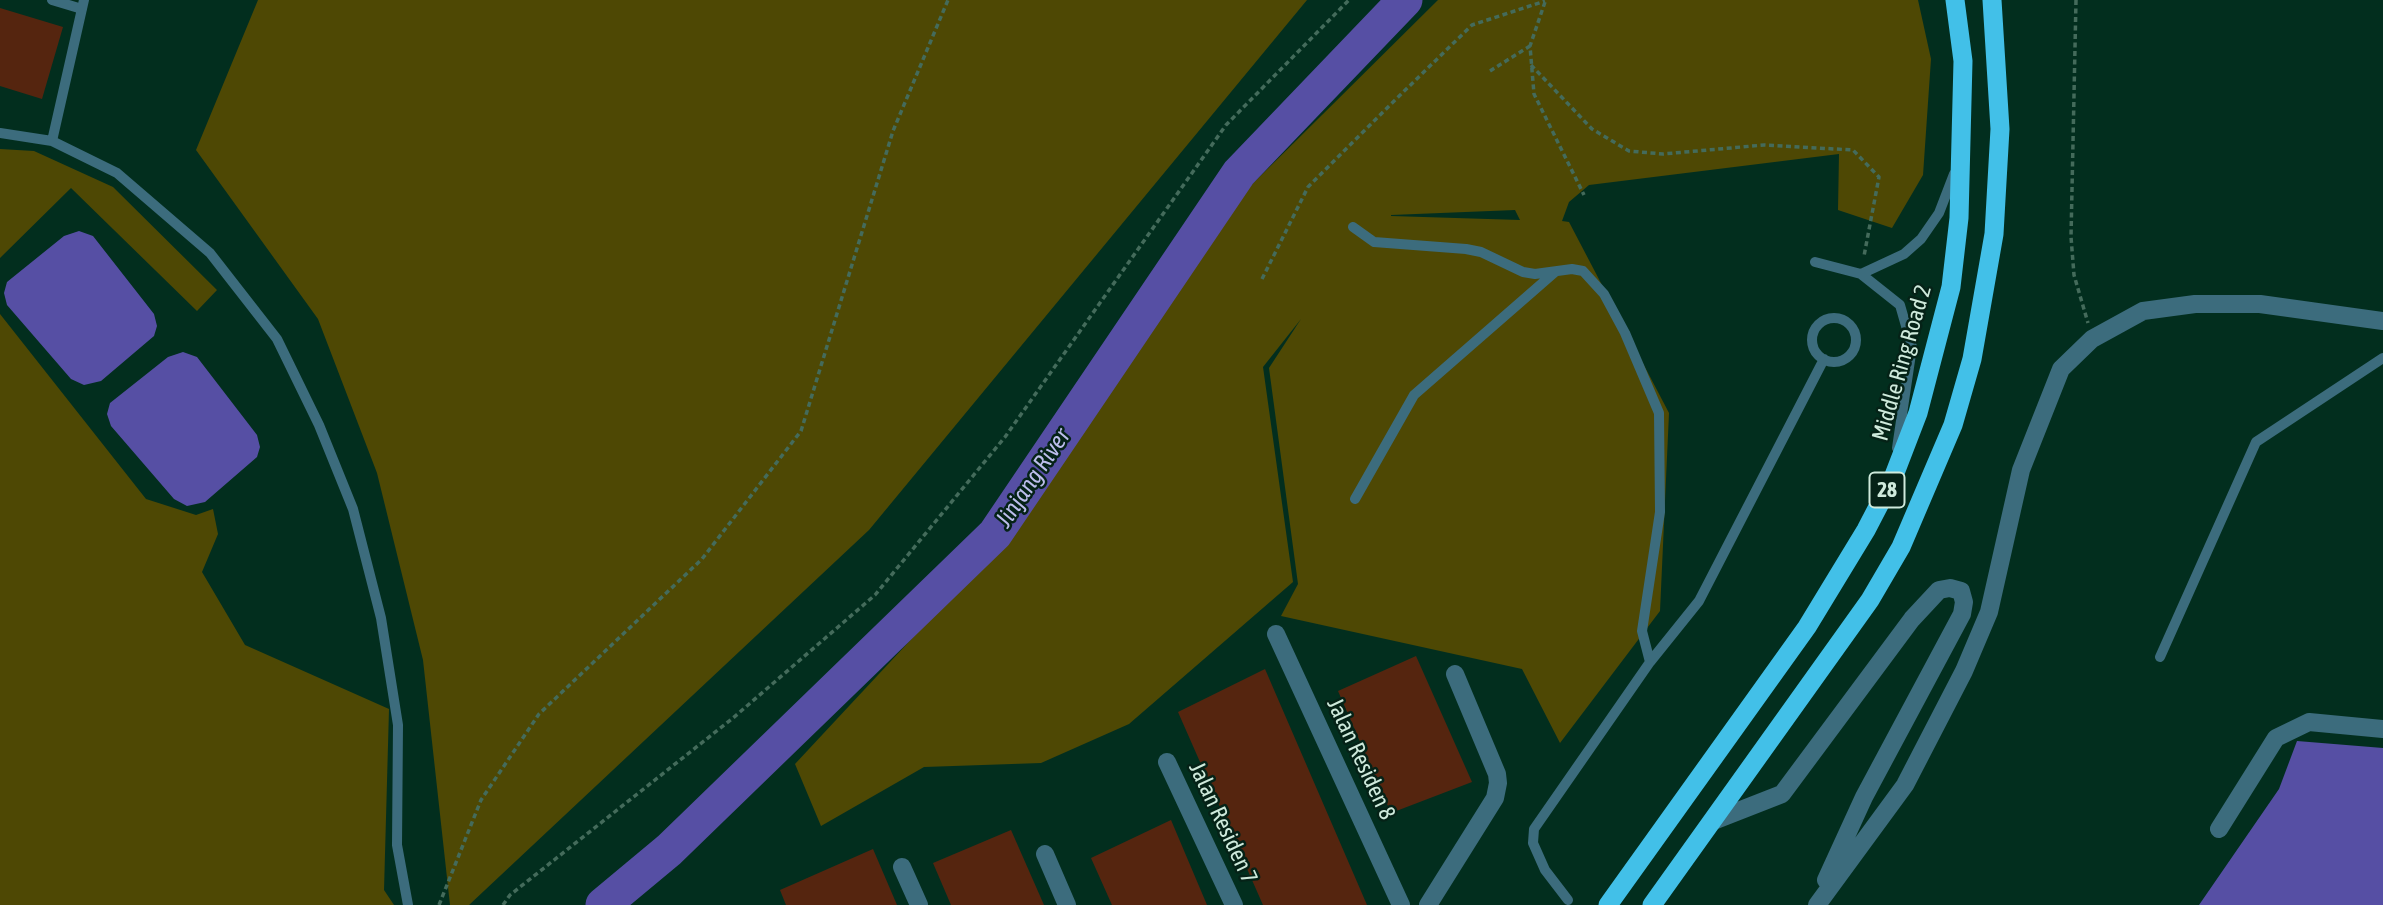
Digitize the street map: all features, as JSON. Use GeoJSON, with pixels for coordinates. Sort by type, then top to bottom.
{"type":"FeatureCollection","features":[{"type":"Feature","properties":{"kind":"highway","name":"Middle Ring Road 2"},"geometry":{"type":"LineString","coordinates":[[1608,905],[1807,627],[1866,530],[1893,478],[1918,413],[1951,286],[1962,149],[1963,61],[1955,0]]}},
{"type":"Feature","properties":{"kind":"highway","name":"28"},"geometry":{"type":"LineString","coordinates":[[1652,905],[1870,600],[1901,547],[1953,425],[1972,359],[1994,234],[2000,129],[1992,0]]}},
{"type":"Feature","properties":{"kind":"street"},"geometry":{"type":"LineString","coordinates":[[1816,905],[1905,785],[1947,708],[1989,612],[2021,470],[2061,369],[2092,339],[2143,311],[2195,304],[2260,304],[2383,321]]}},
{"type":"Feature","properties":{"kind":"street"},"geometry":{"type":"LineString","coordinates":[[1713,821],[1782,794],[1912,619],[1939,590],[1950,588],[1961,591],[1964,602],[1962,614],[1864,797],[1816,905]]}},
{"type":"Feature","properties":{"kind":"street","name":"Jalan Residen 8"},"geometry":{"type":"LineString","coordinates":[[1276,634],[1401,905]]}},
{"type":"Feature","properties":{"kind":"street"},"geometry":{"type":"LineString","coordinates":[[1428,905],[1495,798],[1498,783],[1497,774],[1455,674]]}},
{"type":"Feature","properties":{"kind":"street"},"geometry":{"type":"LineString","coordinates":[[2219,829],[2276,738],[2309,722],[2383,729]]}},
{"type":"Feature","properties":{"kind":"street","name":"Jalan Residen 7"},"geometry":{"type":"LineString","coordinates":[[1167,762],[1234,905]]}},
{"type":"Feature","properties":{"kind":"street"},"geometry":{"type":"LineString","coordinates":[[1045,854],[1067,905]]}},
{"type":"Feature","properties":{"kind":"street"},"geometry":{"type":"LineString","coordinates":[[902,867],[919,905]]}},
{"type":"Feature","properties":{"kind":"lane"},"geometry":{"type":"LineString","coordinates":[[52,0],[83,5],[52,141]]}},
{"type":"Feature","properties":{"kind":"lane"},"geometry":{"type":"LineString","coordinates":[[0,133],[52,141],[117,173],[210,253],[277,339],[319,425],[353,509],[386,642],[398,725],[397,845],[408,905]]}},
{"type":"Feature","properties":{"kind":"lane"},"geometry":{"type":"LineString","coordinates":[[1861,274],[1904,254],[1921,239],[1939,213],[1962,149]]}},
{"type":"Feature","properties":{"kind":"lane"},"geometry":{"type":"LineString","coordinates":[[1353,227],[1374,242],[1481,252],[1523,272],[1572,269],[1583,271],[1604,294],[1625,332],[1658,413],[1660,512],[1642,631],[1650,662]]}},
{"type":"Feature","properties":{"kind":"lane"},"geometry":{"type":"LineString","coordinates":[[1815,262],[1861,274],[1900,305],[1912,347],[1893,478]]}},
{"type":"Feature","properties":{"kind":"lane"},"geometry":{"type":"LineString","coordinates":[[1355,499],[1414,395],[1555,272]]}},
{"type":"Feature","properties":{"kind":"lane"},"geometry":{"type":"LineString","coordinates":[[1827,319],[1842,319],[1853,328],[1854,349],[1838,362],[1824,359],[1814,349],[1813,334],[1827,319]]}},
{"type":"Feature","properties":{"kind":"lane"},"geometry":{"type":"LineString","coordinates":[[2160,657],[2256,442],[2383,358]]}},
{"type":"Feature","properties":{"kind":"lane"},"geometry":{"type":"LineString","coordinates":[[1568,900],[1545,870],[1533,843],[1534,829],[1650,662],[1699,601],[1824,359]]}},
{"type":"Feature","properties":{"kind":"path"},"geometry":{"type":"LineString","coordinates":[[439,905],[481,800],[539,714],[702,559],[801,431],[893,131],[948,0]]}},
{"type":"Feature","properties":{"kind":"path"},"geometry":{"type":"LineString","coordinates":[[503,905],[510,895],[733,718],[875,594],[1005,436],[1226,125],[1349,0]]}},
{"type":"Feature","properties":{"kind":"path"},"geometry":{"type":"LineString","coordinates":[[2076,0],[2071,237],[2074,275],[2092,339]]}},
{"type":"Feature","properties":{"kind":"path"},"geometry":{"type":"LineString","coordinates":[[1546,1],[1530,46],[1534,94],[1584,195]]}},
{"type":"Feature","properties":{"kind":"path"},"geometry":{"type":"LineString","coordinates":[[1262,279],[1308,187],[1391,104],[1472,25],[1546,1]]}},
{"type":"Feature","properties":{"kind":"path"},"geometry":{"type":"LineString","coordinates":[[1490,71],[1530,46]]}},
{"type":"Feature","properties":{"kind":"path"},"geometry":{"type":"LineString","coordinates":[[1531,65],[1592,129],[1629,151],[1663,154],[1764,145],[1853,150],[1879,177],[1861,274]]}},
{"type":"Feature","properties":{"kind":"shaded area"},"geometry":{"type":"Polygon","coordinates":[[[258,0],[1307,0],[869,530],[469,905],[450,905],[423,660],[377,473],[318,319],[196,150],[258,0]]]}},
{"type":"Feature","properties":{"kind":"shaded area"},"geometry":{"type":"Polygon","coordinates":[[[1438,0],[1918,0],[1931,59],[1923,175],[1892,228],[1838,210],[1839,154],[1589,185],[1569,202],[1562,221],[1569,222],[1669,413],[1660,611],[1560,743],[1522,669],[1281,616],[1298,584],[1269,368],[1301,319],[1263,367],[1293,582],[1129,724],[1041,763],[924,767],[821,826],[795,764],[987,558],[1148,327],[1207,229],[1438,0]],[[1515,210],[1391,215],[1391,216],[1520,220],[1515,210]]]}},
{"type":"Feature","properties":{"kind":"shaded area"},"geometry":{"type":"Polygon","coordinates":[[[0,149],[34,151],[113,187],[217,290],[197,311],[71,188],[0,258],[0,149]]]}},
{"type":"Feature","properties":{"kind":"shaded area"},"geometry":{"type":"Polygon","coordinates":[[[79,231],[93,236],[154,314],[157,326],[154,336],[101,381],[84,385],[71,379],[7,305],[4,293],[7,282],[64,236],[79,231]]]}},
{"type":"Feature","properties":{"kind":"shaded area"},"geometry":{"type":"Polygon","coordinates":[[[0,314],[146,499],[196,515],[213,509],[218,534],[202,572],[245,645],[389,709],[384,890],[394,905],[0,905],[0,314]]]}},
{"type":"Feature","properties":{"kind":"shaded area"},"geometry":{"type":"Polygon","coordinates":[[[183,352],[197,357],[257,435],[260,447],[257,457],[205,502],[187,506],[174,499],[111,426],[107,414],[110,403],[168,357],[183,352]]]}},
{"type":"Feature","properties":{"kind":"shaded area"},"geometry":{"type":"Polygon","coordinates":[[[2297,741],[2383,748],[2383,905],[2199,905],[2279,789],[2297,741]]]}},
{"type":"Feature","properties":{"kind":"building"},"geometry":{"type":"Polygon","coordinates":[[[0,8],[63,27],[42,99],[0,86],[0,8]]]}},
{"type":"Feature","properties":{"kind":"building"},"geometry":{"type":"Polygon","coordinates":[[[1416,656],[1472,782],[1391,813],[1338,691],[1416,656]]]}},
{"type":"Feature","properties":{"kind":"building"},"geometry":{"type":"Polygon","coordinates":[[[1265,669],[1367,905],[1263,905],[1178,712],[1265,669]]]}},
{"type":"Feature","properties":{"kind":"building"},"geometry":{"type":"Polygon","coordinates":[[[1171,820],[1207,905],[1112,905],[1091,858],[1171,820]]]}},
{"type":"Feature","properties":{"kind":"building"},"geometry":{"type":"Polygon","coordinates":[[[1011,830],[1044,905],[951,905],[933,863],[1011,830]]]}},
{"type":"Feature","properties":{"kind":"building"},"geometry":{"type":"Polygon","coordinates":[[[873,849],[897,905],[786,905],[780,890],[873,849]]]}},
{"type":"Feature","properties":{"kind":"waterway","name":"Jinjang River"},"geometry":{"type":"LineString","coordinates":[[603,905],[669,850],[995,534],[1239,173],[1405,0]]}}]}
